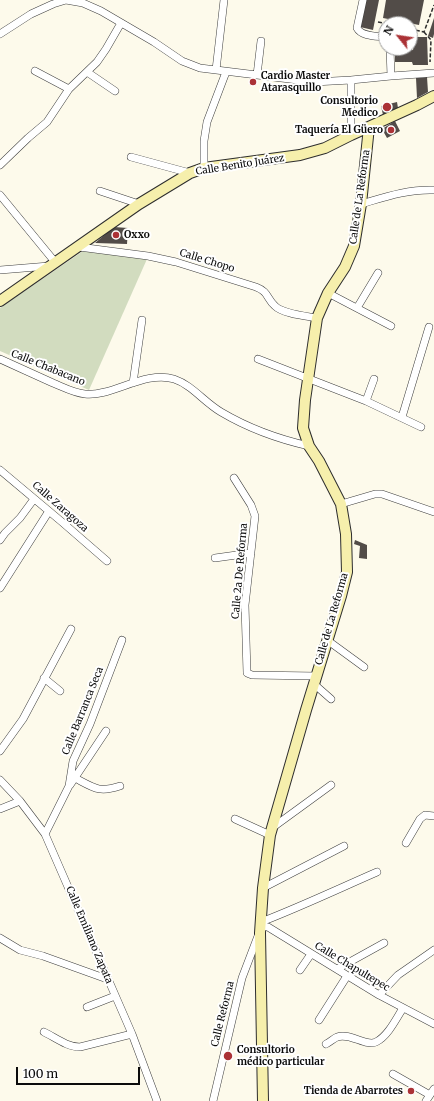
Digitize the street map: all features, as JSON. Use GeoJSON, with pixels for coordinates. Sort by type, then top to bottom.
{"type":"FeatureCollection","features":[{"type":"Feature","properties":{"kind":"street"},"geometry":{"type":"LineString","coordinates":[[0,34],[31,14],[66,0],[83,3],[101,11],[182,61],[200,68],[314,82],[434,73]]}},
{"type":"Feature","properties":{"kind":"street"},"geometry":{"type":"LineString","coordinates":[[216,70],[224,0]]}},
{"type":"Feature","properties":{"kind":"street"},"geometry":{"type":"LineString","coordinates":[[363,0],[357,28],[358,31],[378,37]]}},
{"type":"Feature","properties":{"kind":"street"},"geometry":{"type":"LineString","coordinates":[[0,165],[47,122],[69,89],[87,72],[106,49],[121,22]]}},
{"type":"Feature","properties":{"kind":"street"},"geometry":{"type":"LineString","coordinates":[[257,75],[261,41]]}},
{"type":"Feature","properties":{"kind":"street"},"geometry":{"type":"LineString","coordinates":[[390,56],[391,76]]}},
{"type":"Feature","properties":{"kind":"street"},"geometry":{"type":"LineString","coordinates":[[35,72],[69,89]]}},
{"type":"Feature","properties":{"kind":"street"},"geometry":{"type":"LineString","coordinates":[[87,72],[115,91]]}},
{"type":"Feature","properties":{"kind":"street"},"geometry":{"type":"LineString","coordinates":[[204,168],[204,141],[207,122],[226,72]]}},
{"type":"Feature","properties":{"kind":"street"},"geometry":{"type":"LineString","coordinates":[[351,80],[351,134]]}},
{"type":"Feature","properties":{"kind":"street","name":"Calle Benito Juárez"},"geometry":{"type":"LineString","coordinates":[[0,302],[139,204],[190,173],[204,168],[300,155],[325,148],[351,134],[434,96]]}},
{"type":"Feature","properties":{"kind":"street","name":"Calle de La Reforma"},"geometry":{"type":"LineString","coordinates":[[260,927],[263,888],[271,832],[347,572],[346,534],[341,504],[309,446],[303,428],[305,400],[317,318],[328,293],[345,267],[354,246],[361,204],[369,127]]}},
{"type":"Feature","properties":{"kind":"street"},"geometry":{"type":"LineString","coordinates":[[131,157],[190,173]]}},
{"type":"Feature","properties":{"kind":"street"},"geometry":{"type":"LineString","coordinates":[[361,204],[405,192],[434,190]]}},
{"type":"Feature","properties":{"kind":"street"},"geometry":{"type":"LineString","coordinates":[[100,191],[139,204]]}},
{"type":"Feature","properties":{"kind":"street"},"geometry":{"type":"LineString","coordinates":[[0,195],[52,264]]}},
{"type":"Feature","properties":{"kind":"street","name":"Calle Chopo"},"geometry":{"type":"LineString","coordinates":[[80,246],[148,256],[196,268],[263,290],[276,308],[317,318]]}},
{"type":"Feature","properties":{"kind":"street"},"geometry":{"type":"LineString","coordinates":[[0,270],[52,264]]}},
{"type":"Feature","properties":{"kind":"street"},"geometry":{"type":"LineString","coordinates":[[357,308],[378,273]]}},
{"type":"Feature","properties":{"kind":"street"},"geometry":{"type":"LineString","coordinates":[[328,293],[391,326]]}},
{"type":"Feature","properties":{"kind":"street"},"geometry":{"type":"LineString","coordinates":[[133,383],[142,320]]}},
{"type":"Feature","properties":{"kind":"street"},"geometry":{"type":"LineString","coordinates":[[402,417],[429,327]]}},
{"type":"Feature","properties":{"kind":"street","name":"Calle Chabacano"},"geometry":{"type":"LineString","coordinates":[[0,359],[72,391],[85,394],[98,393],[152,378],[165,377],[174,379],[185,384],[220,412],[253,429],[273,437],[309,446]]}},
{"type":"Feature","properties":{"kind":"street"},"geometry":{"type":"LineString","coordinates":[[258,359],[366,400],[421,427]]}},
{"type":"Feature","properties":{"kind":"street"},"geometry":{"type":"LineString","coordinates":[[366,400],[374,379]]}},
{"type":"Feature","properties":{"kind":"street","name":"Calle Zaragoza"},"geometry":{"type":"LineString","coordinates":[[0,470],[107,561]]}},
{"type":"Feature","properties":{"kind":"street","name":"Calle 2a De Reforma"},"geometry":{"type":"LineString","coordinates":[[234,478],[254,511],[255,523],[246,604],[247,673],[252,676],[315,680]]}},
{"type":"Feature","properties":{"kind":"street"},"geometry":{"type":"LineString","coordinates":[[341,504],[375,494],[382,494],[434,512]]}},
{"type":"Feature","properties":{"kind":"street"},"geometry":{"type":"LineString","coordinates":[[0,540],[20,518],[34,499]]}},
{"type":"Feature","properties":{"kind":"street"},"geometry":{"type":"LineString","coordinates":[[0,588],[49,511]]}},
{"type":"Feature","properties":{"kind":"street"},"geometry":{"type":"LineString","coordinates":[[215,558],[251,553]]}},
{"type":"Feature","properties":{"kind":"street"},"geometry":{"type":"LineString","coordinates":[[0,751],[23,719],[71,629]]}},
{"type":"Feature","properties":{"kind":"street","name":"Calle Barranca Seca"},"geometry":{"type":"LineString","coordinates":[[45,834],[69,786],[73,761],[90,724],[122,640]]}},
{"type":"Feature","properties":{"kind":"street"},"geometry":{"type":"LineString","coordinates":[[326,640],[364,667]]}},
{"type":"Feature","properties":{"kind":"street"},"geometry":{"type":"LineString","coordinates":[[44,678],[60,691]]}},
{"type":"Feature","properties":{"kind":"street"},"geometry":{"type":"LineString","coordinates":[[315,680],[331,699]]}},
{"type":"Feature","properties":{"kind":"street"},"geometry":{"type":"LineString","coordinates":[[69,786],[106,731]]}},
{"type":"Feature","properties":{"kind":"street"},"geometry":{"type":"LineString","coordinates":[[75,778],[100,790],[107,790],[120,786]]}},
{"type":"Feature","properties":{"kind":"street","name":"Calle Emiliano Zapata"},"geometry":{"type":"LineString","coordinates":[[0,780],[20,801],[45,834],[132,1034],[156,1101]]}},
{"type":"Feature","properties":{"kind":"street"},"geometry":{"type":"LineString","coordinates":[[235,819],[271,832],[331,785]]}},
{"type":"Feature","properties":{"kind":"street"},"geometry":{"type":"LineString","coordinates":[[0,809],[20,801]]}},
{"type":"Feature","properties":{"kind":"street"},"geometry":{"type":"LineString","coordinates":[[406,844],[420,819],[425,815],[434,816]]}},
{"type":"Feature","properties":{"kind":"street"},"geometry":{"type":"LineString","coordinates":[[263,888],[344,846]]}},
{"type":"Feature","properties":{"kind":"street"},"geometry":{"type":"LineString","coordinates":[[263,1101],[260,927],[330,892],[376,872]]}},
{"type":"Feature","properties":{"kind":"street","name":"Calle Chapultepec"},"geometry":{"type":"LineString","coordinates":[[260,927],[268,927],[379,995],[434,1024]]}},
{"type":"Feature","properties":{"kind":"street","name":"Calle Reforma"},"geometry":{"type":"LineString","coordinates":[[213,1101],[242,978],[260,927]]}},
{"type":"Feature","properties":{"kind":"street"},"geometry":{"type":"LineString","coordinates":[[0,938],[20,950],[43,956],[107,979]]}},
{"type":"Feature","properties":{"kind":"street"},"geometry":{"type":"LineString","coordinates":[[336,969],[384,943]]}},
{"type":"Feature","properties":{"kind":"street"},"geometry":{"type":"LineString","coordinates":[[379,995],[408,966],[434,950]]}},
{"type":"Feature","properties":{"kind":"street"},"geometry":{"type":"LineString","coordinates":[[300,970],[311,954]]}},
{"type":"Feature","properties":{"kind":"street"},"geometry":{"type":"LineString","coordinates":[[319,1020],[347,976]]}},
{"type":"Feature","properties":{"kind":"street"},"geometry":{"type":"LineString","coordinates":[[86,1007],[115,996]]}},
{"type":"Feature","properties":{"kind":"street"},"geometry":{"type":"LineString","coordinates":[[326,1044],[336,1037],[344,1036],[368,1042],[375,1042],[384,1035],[403,1008]]}},
{"type":"Feature","properties":{"kind":"street"},"geometry":{"type":"LineString","coordinates":[[44,1032],[68,1046],[74,1047],[80,1047],[132,1034]]}},
{"type":"Feature","properties":{"kind":"street"},"geometry":{"type":"LineString","coordinates":[[393,1074],[430,1095]]}},
{"type":"Feature","properties":{"kind":"path"},"geometry":{"type":"LineString","coordinates":[[424,32],[434,5]]}},
{"type":"Feature","properties":{"kind":"path"},"geometry":{"type":"LineString","coordinates":[[418,31],[424,32],[431,40],[434,41]]}},
{"type":"Feature","properties":{"kind":"path"},"geometry":{"type":"LineString","coordinates":[[430,62],[431,40]]}},
{"type":"Feature","properties":{"kind":"green space"},"geometry":{"type":"Polygon","coordinates":[[[86,249],[147,259],[89,390],[0,351],[0,308],[86,249]]]}},
{"type":"Feature","properties":{"kind":"building"},"geometry":{"type":"Polygon","coordinates":[[[366,0],[379,0],[373,30],[360,27],[366,0]]]}},
{"type":"Feature","properties":{"kind":"building"},"geometry":{"type":"Polygon","coordinates":[[[386,0],[424,0],[419,25],[418,16],[383,16],[386,0]]]}},
{"type":"Feature","properties":{"kind":"building"},"geometry":{"type":"Polygon","coordinates":[[[434,18],[434,34],[433,38],[428,36],[434,18]]]}},
{"type":"Feature","properties":{"kind":"building"},"geometry":{"type":"Polygon","coordinates":[[[418,37],[427,37],[428,65],[413,65],[412,62],[395,62],[395,56],[418,56],[418,37]]]}},
{"type":"Feature","properties":{"kind":"building"},"geometry":{"type":"Polygon","coordinates":[[[427,77],[428,92],[417,98],[416,78],[427,77]]]}},
{"type":"Feature","properties":{"kind":"building"},"geometry":{"type":"Polygon","coordinates":[[[397,102],[398,108],[383,115],[381,106],[397,102]]]}},
{"type":"Feature","properties":{"kind":"building","name":"Taquería El Güero"},"geometry":{"type":"Polygon","coordinates":[[[395,121],[400,131],[387,138],[382,129],[395,121]]]}},
{"type":"Feature","properties":{"kind":"building","name":"Oxxo"},"geometry":{"type":"Polygon","coordinates":[[[114,227],[128,228],[127,244],[95,243],[114,227]]]}},
{"type":"Feature","properties":{"kind":"building"},"geometry":{"type":"Polygon","coordinates":[[[355,540],[367,545],[367,559],[359,558],[360,546],[354,544],[355,540]]]}},
{"type":"Feature","properties":{"kind":"place","name":"Cardio Master Atarasquillo"},"geometry":{"type":"Point","coordinates":[253,82]}},
{"type":"Feature","properties":{"kind":"place","name":"Consultorio Medico"},"geometry":{"type":"Point","coordinates":[387,107]}},
{"type":"Feature","properties":{"kind":"place","name":"Taquería El Güero"},"geometry":{"type":"Point","coordinates":[391,130]}},
{"type":"Feature","properties":{"kind":"place","name":"Oxxo"},"geometry":{"type":"Point","coordinates":[116,235]}},
{"type":"Feature","properties":{"kind":"place","name":"Consultorio médico particular"},"geometry":{"type":"Point","coordinates":[228,1056]}},
{"type":"Feature","properties":{"kind":"place","name":"Tienda de Abarrotes"},"geometry":{"type":"Point","coordinates":[411,1091]}}]}
